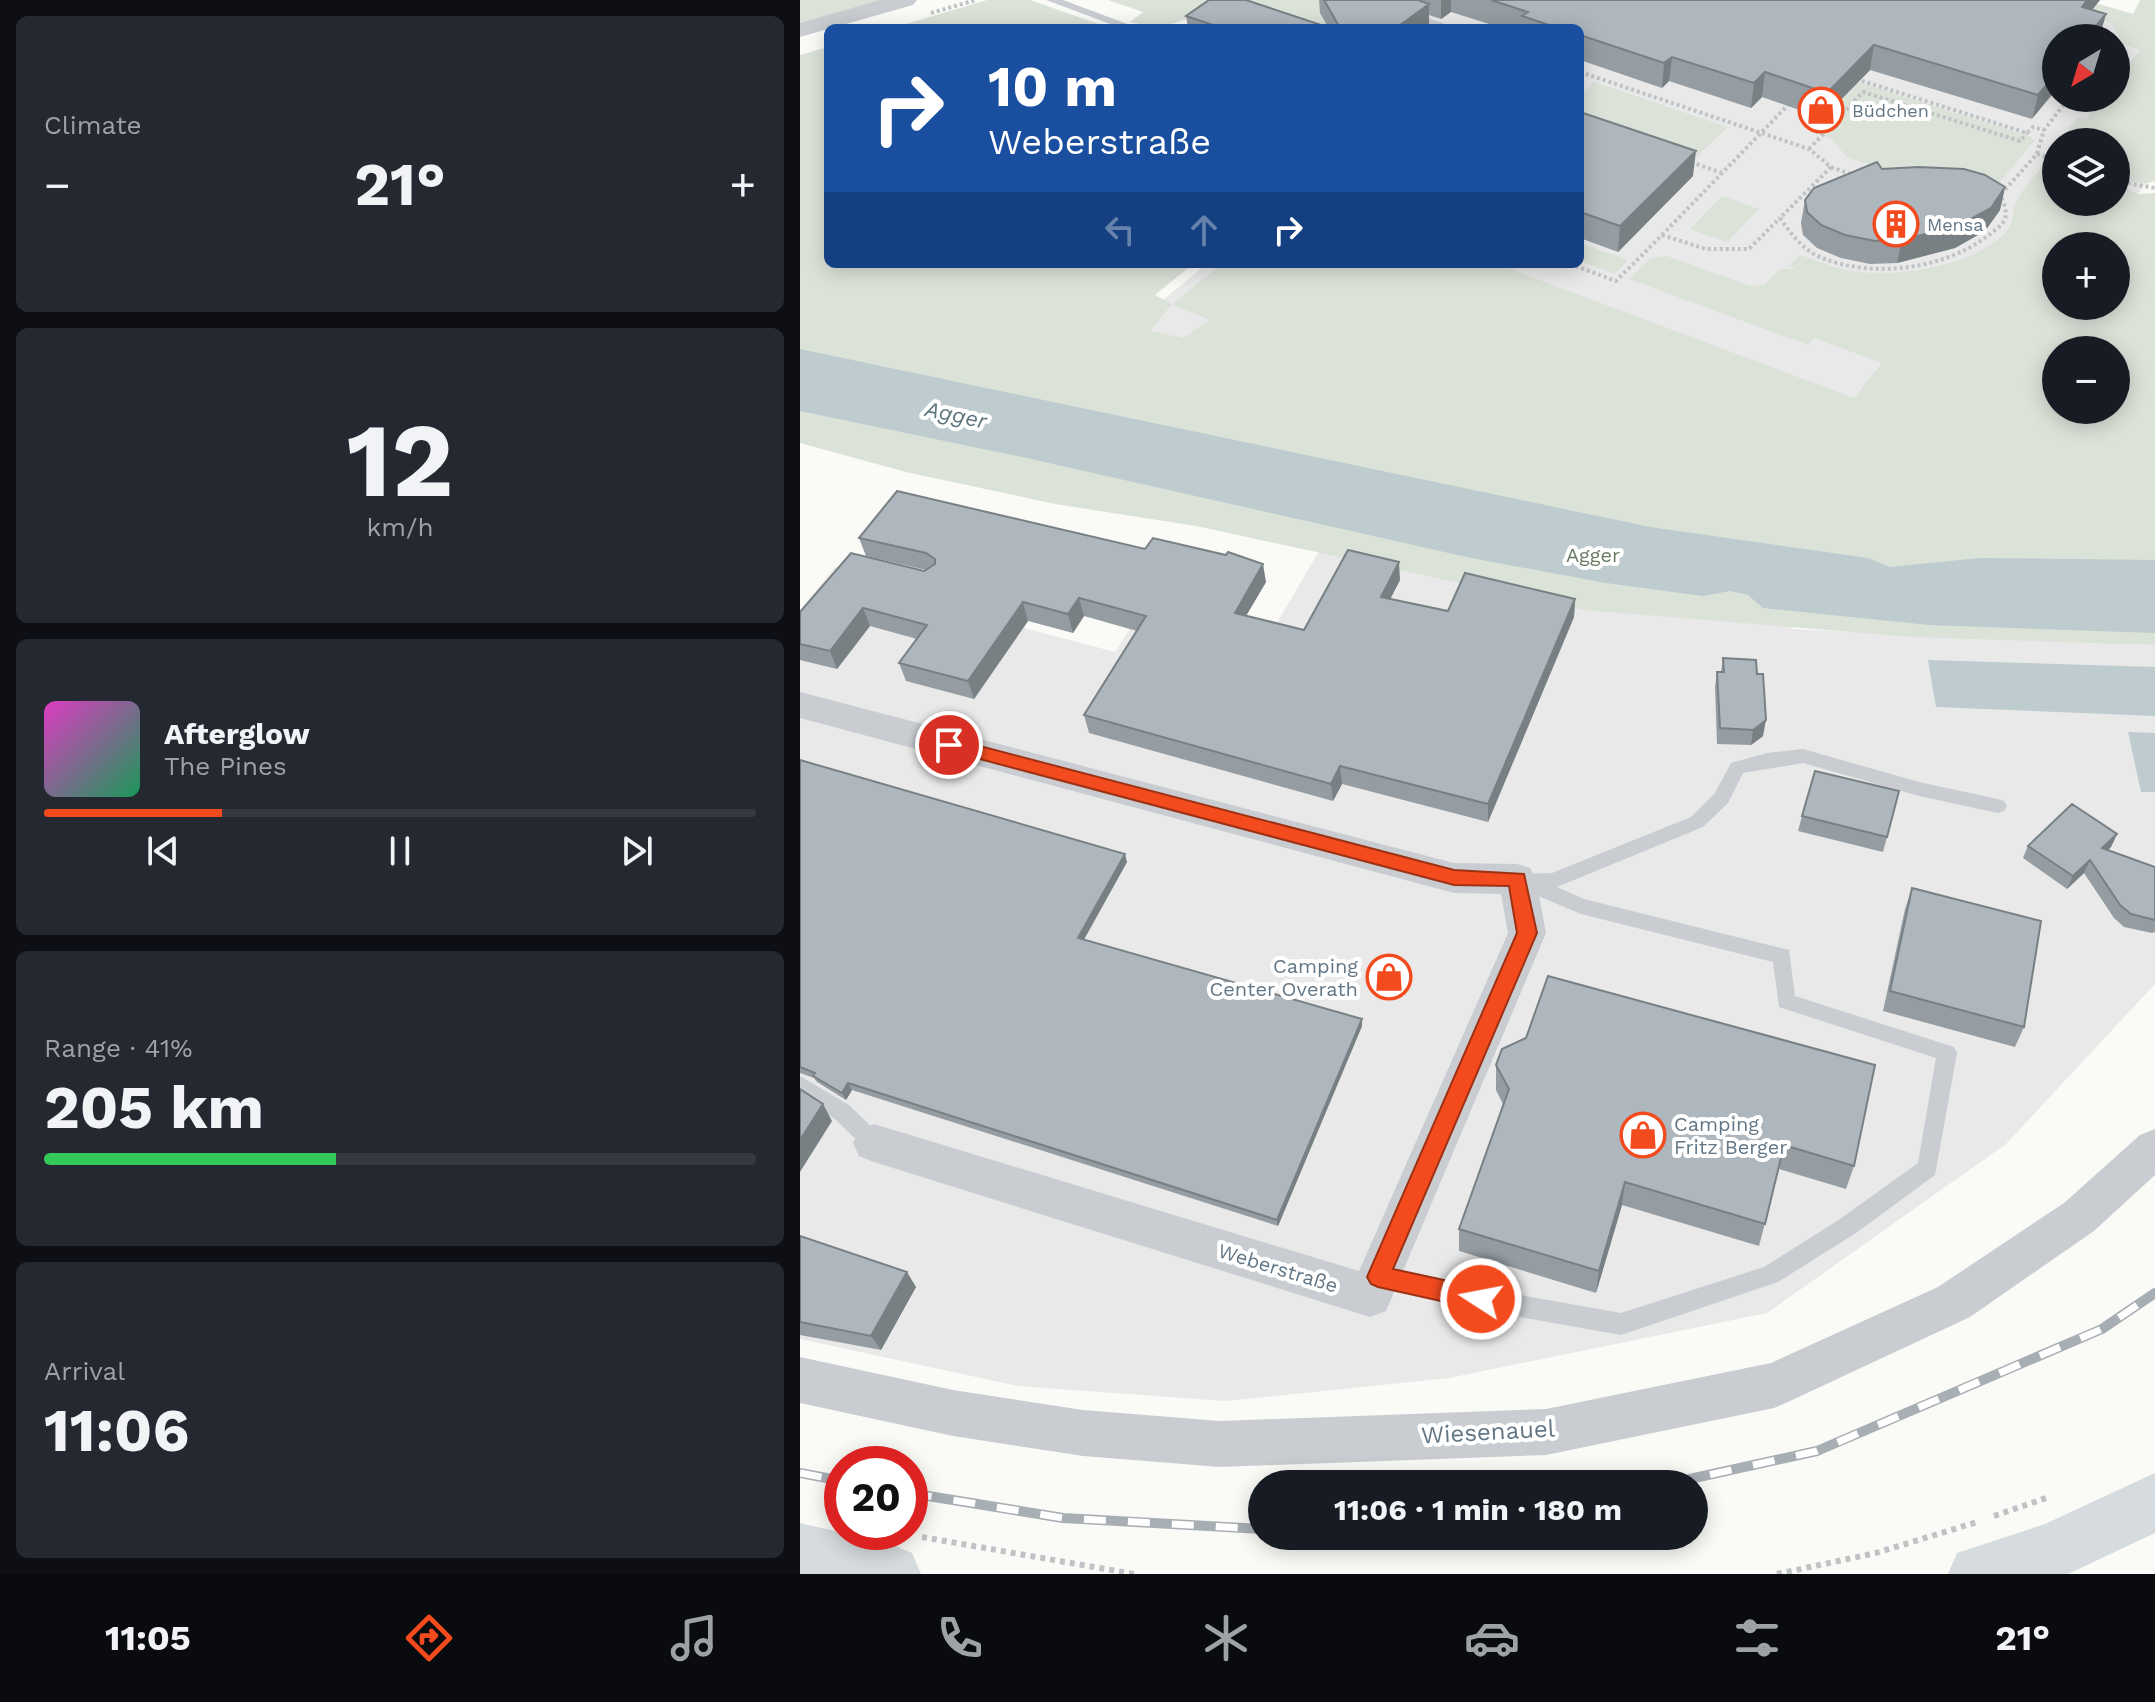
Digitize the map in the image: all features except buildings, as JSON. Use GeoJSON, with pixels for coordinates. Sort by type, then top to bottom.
{"type":"FeatureCollection","features":[{"type":"Feature","properties":{"kind":"main road"},"geometry":{"type":"LineString","coordinates":[[1978,1574],[2052,1551],[2155,1502]]}},
{"type":"Feature","properties":{"kind":"main road"},"geometry":{"type":"LineString","coordinates":[[800,1553],[902,1555]]}},
{"type":"Feature","properties":{"kind":"street"},"geometry":{"type":"LineString","coordinates":[[800,30],[905,0]]}},
{"type":"Feature","properties":{"kind":"street"},"geometry":{"type":"LineString","coordinates":[[800,705],[1454,878],[1517,879],[1527,933],[1378,1277]]}},
{"type":"Feature","properties":{"kind":"street","name":"Weberstraße"},"geometry":{"type":"LineString","coordinates":[[874,1143],[1370,1296],[1378,1277]]}},
{"type":"Feature","properties":{"kind":"street","name":"Wiesenauel"},"geometry":{"type":"LineString","coordinates":[[800,1380],[953,1413],[1083,1433],[1220,1444],[1546,1432],[1774,1385],[1954,1302],[2079,1217],[2155,1148]]}},
{"type":"Feature","properties":{"kind":"lane"},"geometry":{"type":"LineString","coordinates":[[1052,0],[1121,24]]}},
{"type":"Feature","properties":{"kind":"lane"},"geometry":{"type":"LineString","coordinates":[[1367,0],[1438,24]]}},
{"type":"Feature","properties":{"kind":"lane"},"geometry":{"type":"LineString","coordinates":[[1517,879],[1553,881],[1697,822],[1722,798],[1737,768],[1767,760],[1803,756],[1919,789],[1998,806]]}},
{"type":"Feature","properties":{"kind":"lane"},"geometry":{"type":"LineString","coordinates":[[1378,1277],[1453,1294],[1621,1324],[1770,1275],[1848,1226],[1928,1168],[1947,1053],[1786,1001],[1782,956],[1581,906],[1517,879]]}},
{"type":"Feature","properties":{"kind":"lane"},"geometry":{"type":"LineString","coordinates":[[800,1085],[842,1112],[874,1143]]}},
{"type":"Feature","properties":{"kind":"path"},"geometry":{"type":"LineString","coordinates":[[1584,73],[1809,149],[1831,167],[1854,175]]}},
{"type":"Feature","properties":{"kind":"path"},"geometry":{"type":"LineString","coordinates":[[1850,77],[2027,133]]}},
{"type":"Feature","properties":{"kind":"path"},"geometry":{"type":"LineString","coordinates":[[1868,94],[1876,85]]}},
{"type":"Feature","properties":{"kind":"path"},"geometry":{"type":"LineString","coordinates":[[1809,149],[1863,92],[2020,141],[2033,127],[2042,129]]}},
{"type":"Feature","properties":{"kind":"path"},"geometry":{"type":"LineString","coordinates":[[1581,268],[1616,281],[1792,101]]}},
{"type":"Feature","properties":{"kind":"path"},"geometry":{"type":"LineString","coordinates":[[2046,128],[2058,112]]}},
{"type":"Feature","properties":{"kind":"path"},"geometry":{"type":"LineString","coordinates":[[1780,218],[1788,237],[1807,252],[1841,264],[1875,269],[1910,267],[1944,259],[1977,245],[2003,224],[2006,212],[2000,195],[2037,154],[2042,137]]}},
{"type":"Feature","properties":{"kind":"path"},"geometry":{"type":"LineString","coordinates":[[2037,154],[2042,156]]}},
{"type":"Feature","properties":{"kind":"path"},"geometry":{"type":"LineString","coordinates":[[1681,159],[1722,173]]}},
{"type":"Feature","properties":{"kind":"path"},"geometry":{"type":"LineString","coordinates":[[1662,235],[1706,249],[1749,249],[1831,167]]}},
{"type":"Feature","properties":{"kind":"path"},"geometry":{"type":"LineString","coordinates":[[2130,185],[2155,188]]}},
{"type":"Feature","properties":{"kind":"path"},"geometry":{"type":"LineString","coordinates":[[1777,1574],[1876,1553],[2056,1495]]}},
{"type":"Feature","properties":{"kind":"path"},"geometry":{"type":"LineString","coordinates":[[902,1555],[1134,1574]]}},
{"type":"Feature","properties":{"kind":"shaded area"},"geometry":{"type":"Polygon","coordinates":[[[2029,0],[2113,24],[2042,24],[2042,112],[2095,112],[2083,128],[2042,128],[2042,216],[2129,216],[2122,232],[2042,232],[2042,307],[2016,421],[1100,351],[1202,268],[1584,268],[1584,24],[1325,22],[1320,13],[2029,0]]]}},
{"type":"Feature","properties":{"kind":"shaded area"},"geometry":{"type":"Polygon","coordinates":[[[2130,37],[2145,48],[2130,67],[2130,37]]]}},
{"type":"Feature","properties":{"kind":"shaded area"},"geometry":{"type":"Polygon","coordinates":[[[2130,168],[2155,181],[2145,184],[2130,213],[2130,168]]]}},
{"type":"Feature","properties":{"kind":"shaded area"},"geometry":{"type":"Polygon","coordinates":[[[1333,527],[1809,611],[1790,629],[2155,645],[2155,984],[2006,1144],[1767,1313],[1449,1378],[1225,1401],[1018,1386],[800,1339],[800,610],[835,567],[1031,615],[1024,628],[1115,652],[1145,606],[1270,635],[1333,527]]]}},
{"type":"Feature","properties":{"kind":"green space"},"geometry":{"type":"Polygon","coordinates":[[[800,0],[885,0],[800,24],[800,0]]]}},
{"type":"Feature","properties":{"kind":"green space"},"geometry":{"type":"Polygon","coordinates":[[[987,0],[1030,0],[1099,24],[906,24],[987,0]]]}},
{"type":"Feature","properties":{"kind":"green space"},"geometry":{"type":"Polygon","coordinates":[[[1108,0],[1336,0],[1339,24],[1262,24],[1217,9],[1171,24],[1130,22],[1143,12],[1108,0]]]}},
{"type":"Feature","properties":{"kind":"green space"},"geometry":{"type":"Polygon","coordinates":[[[2085,0],[2133,14],[2140,0],[2155,0],[2155,181],[2130,180],[2130,128],[2069,128],[2078,117],[2086,119],[2091,112],[2130,112],[2130,63],[2140,50],[2130,46],[2130,24],[2113,24],[2058,9],[2085,0]]]}},
{"type":"Feature","properties":{"kind":"green space"},"geometry":{"type":"Polygon","coordinates":[[[824,48],[824,268],[1188,268],[1155,295],[1172,304],[1217,268],[1508,268],[1854,398],[1882,363],[1814,338],[1808,345],[1629,279],[1651,258],[1667,256],[1750,286],[1764,285],[1780,269],[1795,269],[1790,265],[1800,255],[1837,268],[1882,273],[1905,272],[1952,262],[1973,255],[2006,232],[2018,198],[2042,166],[2042,216],[2130,216],[2130,191],[2138,194],[2155,193],[2155,645],[1912,637],[1585,610],[1196,526],[1055,504],[906,472],[800,443],[800,55],[824,48]],[[1172,304],[1150,331],[1184,338],[1209,320],[1172,304]]]}},
{"type":"Feature","properties":{"kind":"green space"},"geometry":{"type":"Polygon","coordinates":[[[1852,80],[2031,137],[2034,141],[2000,182],[1989,184],[1909,177],[1848,158],[1830,138],[1811,132],[1803,123],[1807,118],[1822,123],[1837,107],[1822,102],[1852,80]]]}},
{"type":"Feature","properties":{"kind":"green space"},"geometry":{"type":"Polygon","coordinates":[[[1594,82],[1728,127],[1695,158],[1584,120],[1584,91],[1594,82]]]}},
{"type":"Feature","properties":{"kind":"green space"},"geometry":{"type":"Polygon","coordinates":[[[1722,196],[1759,209],[1727,242],[1690,229],[1722,196]]]}},
{"type":"Feature","properties":{"kind":"green space"},"geometry":{"type":"Polygon","coordinates":[[[1584,244],[1628,260],[1614,274],[1584,263],[1584,244]]]}},
{"type":"Feature","properties":{"kind":"water","name":"Agger"},"geometry":{"type":"Polygon","coordinates":[[[800,349],[1650,527],[1868,558],[1890,567],[1980,558],[2155,560],[2155,633],[1929,625],[1763,608],[1748,595],[1730,591],[1703,596],[1606,583],[1471,558],[1022,457],[800,411],[800,349]]]}},
{"type":"Feature","properties":{"kind":"water"},"geometry":{"type":"Polygon","coordinates":[[[1928,660],[2155,667],[2155,716],[1936,707],[1928,660]]]}},
{"type":"Feature","properties":{"kind":"water"},"geometry":{"type":"Polygon","coordinates":[[[2128,732],[2155,733],[2155,792],[2141,792],[2128,732]]]}},
{"type":"Feature","properties":{"kind":"railway"},"geometry":{"type":"LineString","coordinates":[[1708,1475],[1817,1451],[2102,1329],[2155,1293]]}},
{"type":"Feature","properties":{"kind":"railway"},"geometry":{"type":"LineString","coordinates":[[800,1473],[824,1478]]}},
{"type":"Feature","properties":{"kind":"railway"},"geometry":{"type":"LineString","coordinates":[[928,1496],[1063,1518],[1248,1528]]}},
{"type":"Feature","properties":{"kind":"place","name":"Büdchen"},"geometry":{"type":"Point","coordinates":[1821,110]}},
{"type":"Feature","properties":{"kind":"place","name":"Mensa"},"geometry":{"type":"Point","coordinates":[1896,224]}},
{"type":"Feature","properties":{"kind":"place","name":"Camping Center Overath"},"geometry":{"type":"Point","coordinates":[1389,977]}},
{"type":"Feature","properties":{"kind":"place","name":"Camping Fritz Berger"},"geometry":{"type":"Point","coordinates":[1643,1135]}},
{"type":"Feature","properties":{"kind":"route"},"geometry":{"type":"LineString","coordinates":[[949,745],[1454,878],[1517,879],[1527,933],[1378,1277],[1481,1299]]}}]}
